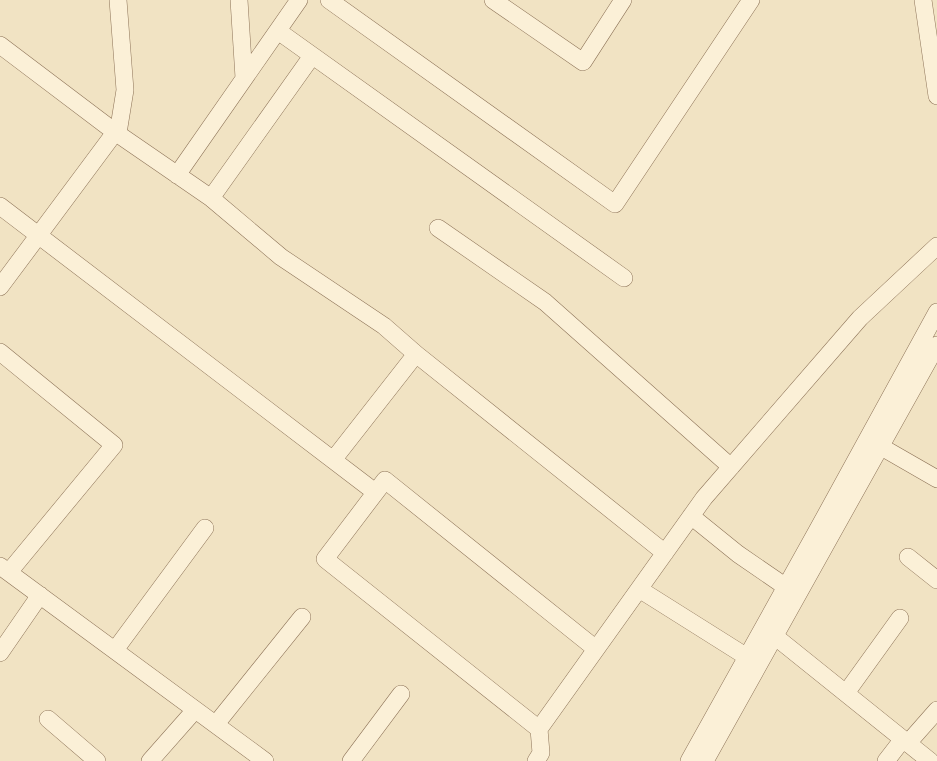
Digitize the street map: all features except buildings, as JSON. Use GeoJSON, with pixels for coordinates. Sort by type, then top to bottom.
{"type":"FeatureCollection","features":[{"type":"Feature","properties":{"kind":"street"},"geometry":{"type":"LineString","coordinates":[[0,287],[119,127],[125,90],[118,0]]}},
{"type":"Feature","properties":{"kind":"street"},"geometry":{"type":"LineString","coordinates":[[239,0],[244,78]]}},
{"type":"Feature","properties":{"kind":"street"},"geometry":{"type":"LineString","coordinates":[[177,174],[299,0]]}},
{"type":"Feature","properties":{"kind":"street"},"geometry":{"type":"LineString","coordinates":[[329,0],[615,204],[751,0]]}},
{"type":"Feature","properties":{"kind":"street"},"geometry":{"type":"LineString","coordinates":[[493,0],[583,62],[623,0]]}},
{"type":"Feature","properties":{"kind":"street"},"geometry":{"type":"LineString","coordinates":[[921,2],[936,75],[937,96]]}},
{"type":"Feature","properties":{"kind":"street"},"geometry":{"type":"LineString","coordinates":[[278,31],[624,278]]}},
{"type":"Feature","properties":{"kind":"street"},"geometry":{"type":"LineString","coordinates":[[0,45],[116,132],[211,198],[282,257],[384,326],[416,354],[665,553]]}},
{"type":"Feature","properties":{"kind":"street"},"geometry":{"type":"LineString","coordinates":[[211,198],[312,56]]}},
{"type":"Feature","properties":{"kind":"street"},"geometry":{"type":"LineString","coordinates":[[0,206],[375,492]]}},
{"type":"Feature","properties":{"kind":"street"},"geometry":{"type":"LineString","coordinates":[[438,228],[545,302],[732,467]]}},
{"type":"Feature","properties":{"kind":"street"},"geometry":{"type":"LineString","coordinates":[[536,761],[541,753],[539,729],[704,498],[860,318],[937,246]]}},
{"type":"Feature","properties":{"kind":"street"},"geometry":{"type":"LineString","coordinates":[[705,761],[769,632],[874,443],[937,312]]}},
{"type":"Feature","properties":{"kind":"street"},"geometry":{"type":"LineString","coordinates":[[689,761],[747,657],[769,632],[786,587],[874,443],[937,345]]}},
{"type":"Feature","properties":{"kind":"street"},"geometry":{"type":"LineString","coordinates":[[0,352],[114,445],[4,569],[266,761]]}},
{"type":"Feature","properties":{"kind":"street"},"geometry":{"type":"LineString","coordinates":[[333,460],[416,354]]}},
{"type":"Feature","properties":{"kind":"street"},"geometry":{"type":"LineString","coordinates":[[874,443],[937,479]]}},
{"type":"Feature","properties":{"kind":"street"},"geometry":{"type":"LineString","coordinates":[[539,729],[325,559],[384,480],[596,649]]}},
{"type":"Feature","properties":{"kind":"street"},"geometry":{"type":"LineString","coordinates":[[691,516],[738,554],[786,587]]}},
{"type":"Feature","properties":{"kind":"street"},"geometry":{"type":"LineString","coordinates":[[115,650],[205,528]]}},
{"type":"Feature","properties":{"kind":"street"},"geometry":{"type":"LineString","coordinates":[[908,557],[937,580]]}},
{"type":"Feature","properties":{"kind":"street"},"geometry":{"type":"LineString","coordinates":[[639,589],[747,657]]}},
{"type":"Feature","properties":{"kind":"street"},"geometry":{"type":"LineString","coordinates":[[0,653],[40,595]]}},
{"type":"Feature","properties":{"kind":"street"},"geometry":{"type":"LineString","coordinates":[[216,724],[302,617]]}},
{"type":"Feature","properties":{"kind":"street"},"geometry":{"type":"LineString","coordinates":[[846,693],[900,618]]}},
{"type":"Feature","properties":{"kind":"street"},"geometry":{"type":"LineString","coordinates":[[769,632],[930,761]]}},
{"type":"Feature","properties":{"kind":"street"},"geometry":{"type":"LineString","coordinates":[[351,761],[401,694]]}},
{"type":"Feature","properties":{"kind":"street"},"geometry":{"type":"LineString","coordinates":[[150,761],[196,710]]}},
{"type":"Feature","properties":{"kind":"street"},"geometry":{"type":"LineString","coordinates":[[886,761],[937,710]]}},
{"type":"Feature","properties":{"kind":"street"},"geometry":{"type":"LineString","coordinates":[[48,719],[97,761]]}}]}
